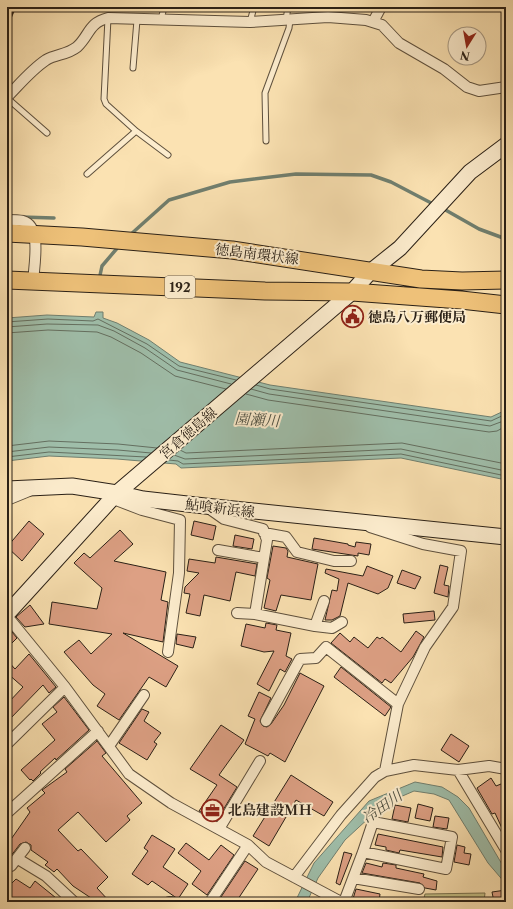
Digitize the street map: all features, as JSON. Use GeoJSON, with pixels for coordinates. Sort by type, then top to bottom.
{"type":"FeatureCollection","features":[{"type":"Feature","properties":{"kind":"highway","name":"徳島南環状線"},"geometry":{"type":"LineString","coordinates":[[7,233],[82,237],[232,250],[282,256],[370,272],[421,279],[462,281],[506,280]]}},
{"type":"Feature","properties":{"kind":"highway","name":"192"},"geometry":{"type":"LineString","coordinates":[[7,280],[265,291],[352,292],[506,305]]}},
{"type":"Feature","properties":{"kind":"main road","name":"宮倉徳島線"},"geometry":{"type":"LineString","coordinates":[[7,615],[119,492],[352,292],[370,272],[400,248],[470,172],[504,149]]}},
{"type":"Feature","properties":{"kind":"main road","name":"鮎喰新浜線"},"geometry":{"type":"LineString","coordinates":[[7,489],[72,486],[119,492],[143,499],[506,537]]}},
{"type":"Feature","properties":{"kind":"street"},"geometry":{"type":"LineString","coordinates":[[373,22],[381,7]]}},
{"type":"Feature","properties":{"kind":"street"},"geometry":{"type":"LineString","coordinates":[[7,98],[40,65],[48,59],[68,53],[78,46],[97,21],[108,18],[250,22],[328,17],[373,22],[382,25],[399,43],[444,69],[467,87],[480,91],[506,87]]}},
{"type":"Feature","properties":{"kind":"street"},"geometry":{"type":"LineString","coordinates":[[7,220],[23,221],[33,227],[35,235],[33,282]]}},
{"type":"Feature","properties":{"kind":"street"},"geometry":{"type":"LineString","coordinates":[[7,500],[40,487]]}},
{"type":"Feature","properties":{"kind":"street"},"geometry":{"type":"LineString","coordinates":[[119,492],[127,503],[142,510],[180,520],[179,572],[168,652]]}},
{"type":"Feature","properties":{"kind":"street"},"geometry":{"type":"LineString","coordinates":[[205,506],[224,519],[263,529],[267,540],[255,614]]}},
{"type":"Feature","properties":{"kind":"street"},"geometry":{"type":"LineString","coordinates":[[356,522],[424,544],[461,551],[453,607],[425,647],[398,704],[385,771]]}},
{"type":"Feature","properties":{"kind":"street"},"geometry":{"type":"LineString","coordinates":[[264,533],[286,537],[297,552],[334,561],[351,561]]}},
{"type":"Feature","properties":{"kind":"street"},"geometry":{"type":"LineString","coordinates":[[218,550],[264,558]]}},
{"type":"Feature","properties":{"kind":"street"},"geometry":{"type":"LineString","coordinates":[[315,626],[324,601]]}},
{"type":"Feature","properties":{"kind":"street"},"geometry":{"type":"LineString","coordinates":[[237,613],[255,614],[332,628],[342,622]]}},
{"type":"Feature","properties":{"kind":"street"},"geometry":{"type":"LineString","coordinates":[[7,615],[65,687],[129,774],[171,803],[248,845],[266,862],[342,902],[364,852],[373,822],[452,837],[446,868],[364,852]]}},
{"type":"Feature","properties":{"kind":"street"},"geometry":{"type":"LineString","coordinates":[[266,722],[300,659],[316,658],[326,647],[398,704]]}},
{"type":"Feature","properties":{"kind":"street"},"geometry":{"type":"LineString","coordinates":[[7,744],[65,687]]}},
{"type":"Feature","properties":{"kind":"street"},"geometry":{"type":"LineString","coordinates":[[109,746],[144,695]]}},
{"type":"Feature","properties":{"kind":"street"},"geometry":{"type":"LineString","coordinates":[[7,813],[98,731]]}},
{"type":"Feature","properties":{"kind":"street"},"geometry":{"type":"LineString","coordinates":[[219,829],[260,761]]}},
{"type":"Feature","properties":{"kind":"street"},"geometry":{"type":"LineString","coordinates":[[296,878],[341,815],[375,777],[385,771],[414,765],[458,770],[489,766],[506,769]]}},
{"type":"Feature","properties":{"kind":"street"},"geometry":{"type":"LineString","coordinates":[[458,770],[506,850]]}},
{"type":"Feature","properties":{"kind":"street"},"geometry":{"type":"LineString","coordinates":[[210,902],[248,845]]}},
{"type":"Feature","properties":{"kind":"street"},"geometry":{"type":"LineString","coordinates":[[26,848],[14,862],[46,876],[74,902]]}},
{"type":"Feature","properties":{"kind":"street"},"geometry":{"type":"LineString","coordinates":[[353,878],[419,889]]}},
{"type":"Feature","properties":{"kind":"lane"},"geometry":{"type":"LineString","coordinates":[[161,20],[164,7]]}},
{"type":"Feature","properties":{"kind":"lane"},"geometry":{"type":"LineString","coordinates":[[250,22],[254,7]]}},
{"type":"Feature","properties":{"kind":"lane"},"geometry":{"type":"LineString","coordinates":[[266,141],[265,93],[289,28],[288,7]]}},
{"type":"Feature","properties":{"kind":"lane"},"geometry":{"type":"LineString","coordinates":[[108,18],[104,99],[106,104],[136,132],[168,155]]}},
{"type":"Feature","properties":{"kind":"lane"},"geometry":{"type":"LineString","coordinates":[[133,68],[137,20]]}},
{"type":"Feature","properties":{"kind":"lane"},"geometry":{"type":"LineString","coordinates":[[7,98],[47,133]]}},
{"type":"Feature","properties":{"kind":"lane"},"geometry":{"type":"LineString","coordinates":[[87,174],[136,132]]}},
{"type":"Feature","properties":{"kind":"shaded area"},"geometry":{"type":"Polygon","coordinates":[[[485,893],[484,902],[423,902],[425,894],[485,893]]]}},
{"type":"Feature","properties":{"kind":"water","name":"園瀬川"},"geometry":{"type":"Polygon","coordinates":[[[96,312],[103,312],[103,318],[117,323],[149,340],[180,362],[270,385],[491,417],[506,410],[506,480],[401,458],[181,468],[176,464],[117,459],[49,456],[7,461],[7,318],[47,315],[94,317],[96,312]]]}},
{"type":"Feature","properties":{"kind":"water"},"geometry":{"type":"Polygon","coordinates":[[[415,782],[442,787],[458,797],[469,808],[506,871],[506,884],[488,863],[449,800],[434,794],[414,791],[384,804],[345,840],[318,878],[307,902],[295,902],[314,863],[369,801],[415,782]]]}},
{"type":"Feature","properties":{"kind":"building"},"geometry":{"type":"Polygon","coordinates":[[[29,521],[44,534],[22,561],[7,547],[29,521]]]}},
{"type":"Feature","properties":{"kind":"building"},"geometry":{"type":"Polygon","coordinates":[[[194,521],[216,526],[213,540],[191,535],[194,521]]]}},
{"type":"Feature","properties":{"kind":"building"},"geometry":{"type":"Polygon","coordinates":[[[120,530],[133,544],[114,561],[166,572],[161,600],[168,602],[163,642],[123,633],[178,666],[166,687],[149,677],[119,720],[97,706],[105,694],[93,685],[64,652],[79,640],[91,654],[112,634],[49,624],[52,602],[97,609],[102,588],[74,563],[84,553],[90,558],[120,530]]]}},
{"type":"Feature","properties":{"kind":"building"},"geometry":{"type":"Polygon","coordinates":[[[235,535],[254,539],[252,549],[233,546],[235,535]]]}},
{"type":"Feature","properties":{"kind":"building"},"geometry":{"type":"Polygon","coordinates":[[[314,538],[348,544],[355,547],[356,542],[371,544],[369,555],[358,553],[358,556],[312,549],[314,538]]]}},
{"type":"Feature","properties":{"kind":"building"},"geometry":{"type":"Polygon","coordinates":[[[273,546],[286,548],[288,551],[287,557],[318,564],[311,600],[281,595],[276,611],[264,608],[270,580],[267,578],[273,546]]]}},
{"type":"Feature","properties":{"kind":"building"},"geometry":{"type":"Polygon","coordinates":[[[216,557],[257,564],[255,576],[236,572],[230,601],[204,595],[200,616],[186,613],[190,594],[184,593],[185,587],[199,573],[187,571],[189,559],[215,563],[216,557]]]}},
{"type":"Feature","properties":{"kind":"building"},"geometry":{"type":"Polygon","coordinates":[[[440,565],[448,567],[444,585],[449,586],[448,597],[434,593],[440,565]]]}},
{"type":"Feature","properties":{"kind":"building"},"geometry":{"type":"Polygon","coordinates":[[[367,566],[393,576],[388,588],[378,594],[348,583],[340,616],[332,620],[325,620],[332,590],[337,591],[339,579],[325,573],[326,569],[363,576],[367,566]]]}},
{"type":"Feature","properties":{"kind":"building"},"geometry":{"type":"Polygon","coordinates":[[[402,570],[421,577],[415,589],[397,583],[402,570]]]}},
{"type":"Feature","properties":{"kind":"building"},"geometry":{"type":"Polygon","coordinates":[[[30,605],[44,624],[25,627],[16,617],[30,605]]]}},
{"type":"Feature","properties":{"kind":"building"},"geometry":{"type":"Polygon","coordinates":[[[434,611],[435,620],[404,623],[403,614],[434,611]]]}},
{"type":"Feature","properties":{"kind":"building"},"geometry":{"type":"Polygon","coordinates":[[[266,623],[277,625],[276,630],[291,633],[286,656],[292,659],[285,672],[280,669],[269,691],[257,684],[274,651],[264,652],[241,646],[246,624],[265,628],[266,623]]]}},
{"type":"Feature","properties":{"kind":"building"},"geometry":{"type":"Polygon","coordinates":[[[7,626],[17,638],[7,648],[7,626]]]}},
{"type":"Feature","properties":{"kind":"building"},"geometry":{"type":"Polygon","coordinates":[[[416,631],[424,637],[413,657],[391,683],[385,679],[382,683],[331,643],[340,633],[350,642],[354,637],[368,648],[377,637],[380,639],[382,637],[401,652],[416,631]]]}},
{"type":"Feature","properties":{"kind":"building"},"geometry":{"type":"Polygon","coordinates":[[[177,634],[196,637],[193,648],[176,644],[177,634]]]}},
{"type":"Feature","properties":{"kind":"building"},"geometry":{"type":"Polygon","coordinates":[[[29,654],[56,687],[49,693],[43,685],[7,722],[7,704],[23,687],[7,673],[7,660],[15,669],[29,654]]]}},
{"type":"Feature","properties":{"kind":"building"},"geometry":{"type":"Polygon","coordinates":[[[341,667],[391,707],[385,716],[334,677],[341,667]]]}},
{"type":"Feature","properties":{"kind":"building"},"geometry":{"type":"Polygon","coordinates":[[[300,673],[324,686],[285,762],[270,753],[268,756],[245,744],[255,719],[248,716],[259,692],[271,698],[260,721],[263,726],[267,727],[271,724],[284,705],[300,673]]]}},
{"type":"Feature","properties":{"kind":"building"},"geometry":{"type":"Polygon","coordinates":[[[64,697],[89,730],[56,760],[55,758],[33,781],[31,779],[30,780],[21,770],[55,740],[42,724],[57,712],[53,707],[64,697]]]}},
{"type":"Feature","properties":{"kind":"building"},"geometry":{"type":"Polygon","coordinates":[[[142,709],[149,712],[144,721],[161,733],[154,742],[157,744],[147,760],[119,743],[142,709]]]}},
{"type":"Feature","properties":{"kind":"building"},"geometry":{"type":"Polygon","coordinates":[[[221,725],[244,740],[219,775],[237,787],[217,820],[199,811],[217,785],[190,769],[221,725]]]}},
{"type":"Feature","properties":{"kind":"building"},"geometry":{"type":"Polygon","coordinates":[[[451,734],[469,746],[459,762],[441,750],[451,734]]]}},
{"type":"Feature","properties":{"kind":"building"},"geometry":{"type":"Polygon","coordinates":[[[97,741],[106,753],[102,756],[142,803],[127,816],[130,820],[106,842],[78,812],[58,830],[78,851],[81,849],[108,877],[97,888],[110,902],[97,902],[73,886],[57,869],[54,872],[45,865],[48,862],[31,850],[31,845],[26,842],[20,844],[7,861],[7,845],[30,812],[27,808],[45,793],[42,790],[67,772],[65,769],[97,741]]]}},
{"type":"Feature","properties":{"kind":"building"},"geometry":{"type":"Polygon","coordinates":[[[291,775],[333,802],[324,816],[296,800],[269,846],[253,836],[291,775]]]}},
{"type":"Feature","properties":{"kind":"building"},"geometry":{"type":"Polygon","coordinates":[[[491,778],[496,786],[506,782],[506,837],[495,813],[492,814],[477,788],[491,778]]]}},
{"type":"Feature","properties":{"kind":"building"},"geometry":{"type":"Polygon","coordinates":[[[418,804],[433,808],[430,821],[415,818],[418,804]]]}},
{"type":"Feature","properties":{"kind":"building"},"geometry":{"type":"Polygon","coordinates":[[[395,805],[411,808],[408,822],[392,819],[395,805]]]}},
{"type":"Feature","properties":{"kind":"building"},"geometry":{"type":"Polygon","coordinates":[[[435,816],[449,818],[447,829],[433,827],[435,816]]]}},
{"type":"Feature","properties":{"kind":"building"},"geometry":{"type":"Polygon","coordinates":[[[378,834],[443,847],[442,857],[400,850],[399,853],[386,850],[386,847],[375,845],[378,834]]]}},
{"type":"Feature","properties":{"kind":"building"},"geometry":{"type":"Polygon","coordinates":[[[152,835],[175,849],[163,867],[188,884],[178,899],[152,881],[148,885],[132,874],[148,851],[144,848],[152,835]]]}},
{"type":"Feature","properties":{"kind":"building"},"geometry":{"type":"Polygon","coordinates":[[[186,843],[209,860],[221,845],[234,855],[207,895],[192,884],[201,871],[178,853],[186,843]]]}},
{"type":"Feature","properties":{"kind":"building"},"geometry":{"type":"Polygon","coordinates":[[[457,845],[465,847],[464,853],[471,854],[469,865],[454,862],[457,845]]]}},
{"type":"Feature","properties":{"kind":"building"},"geometry":{"type":"Polygon","coordinates":[[[344,852],[352,854],[340,885],[336,883],[344,852]]]}},
{"type":"Feature","properties":{"kind":"building"},"geometry":{"type":"Polygon","coordinates":[[[245,861],[258,869],[236,902],[229,902],[221,897],[245,861]]]}},
{"type":"Feature","properties":{"kind":"building"},"geometry":{"type":"Polygon","coordinates":[[[366,863],[382,867],[383,863],[396,865],[396,868],[424,874],[423,877],[437,881],[436,890],[425,888],[420,883],[362,873],[366,863]]]}},
{"type":"Feature","properties":{"kind":"building"},"geometry":{"type":"Polygon","coordinates":[[[16,879],[30,888],[35,881],[61,902],[7,902],[7,888],[16,879]]]}},
{"type":"Feature","properties":{"kind":"building"},"geometry":{"type":"Polygon","coordinates":[[[356,889],[380,894],[379,902],[352,902],[356,889]]]}},
{"type":"Feature","properties":{"kind":"building"},"geometry":{"type":"Polygon","coordinates":[[[506,890],[506,902],[494,902],[492,892],[506,890]]]}},
{"type":"Feature","properties":{"kind":"waterway"},"geometry":{"type":"LineString","coordinates":[[130,235],[169,200],[230,182],[296,174],[371,175],[391,182],[435,205]]}},
{"type":"Feature","properties":{"kind":"waterway"},"geometry":{"type":"LineString","coordinates":[[442,208],[479,229],[506,239]]}},
{"type":"Feature","properties":{"kind":"waterway"},"geometry":{"type":"LineString","coordinates":[[21,217],[54,218]]}},
{"type":"Feature","properties":{"kind":"waterway"},"geometry":{"type":"LineString","coordinates":[[99,280],[102,266],[119,246]]}},
{"type":"Feature","properties":{"kind":"railway"},"geometry":{"type":"LineString","coordinates":[[7,23],[14,7]]}},
{"type":"Feature","properties":{"kind":"place","name":"徳島八万郵便局"},"geometry":{"type":"Point","coordinates":[352,317]}},
{"type":"Feature","properties":{"kind":"place","name":"北島建設ＭＨ"},"geometry":{"type":"Point","coordinates":[212,810]}},
{"type":"Feature","properties":{"kind":"water label","name":"冷田川"},"geometry":{"type":"Point","coordinates":[382,807]}}]}
